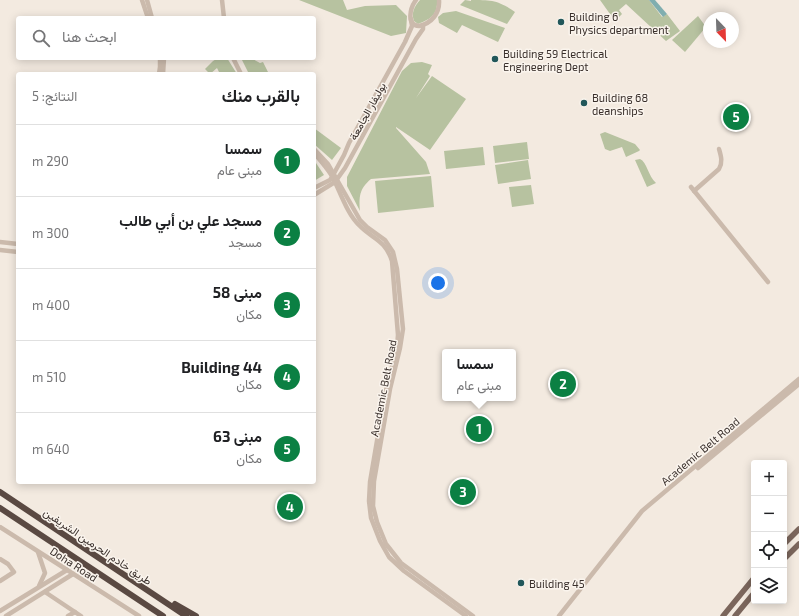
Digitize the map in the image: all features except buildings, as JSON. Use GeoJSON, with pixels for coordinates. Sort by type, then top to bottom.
{"type":"FeatureCollection","features":[{"type":"Feature","properties":{"kind":"highway","name":"طريق خادم الحرمين الشريفين"},"geometry":{"type":"LineString","coordinates":[[0,492],[186,616]]}},
{"type":"Feature","properties":{"kind":"highway","name":"طريق خادم الحرمين الشريفين"},"geometry":{"type":"LineString","coordinates":[[0,508],[162,616]]}},
{"type":"Feature","properties":{"kind":"highway"},"geometry":{"type":"LineString","coordinates":[[126,576],[196,616]]}},
{"type":"Feature","properties":{"kind":"main road"},"geometry":{"type":"LineString","coordinates":[[787,541],[799,529]]}},
{"type":"Feature","properties":{"kind":"main road"},"geometry":{"type":"LineString","coordinates":[[787,556],[799,544]]}},
{"type":"Feature","properties":{"kind":"main road"},"geometry":{"type":"LineString","coordinates":[[724,616],[751,582]]}},
{"type":"Feature","properties":{"kind":"main road"},"geometry":{"type":"LineString","coordinates":[[735,616],[751,597]]}},
{"type":"Feature","properties":{"kind":"street"},"geometry":{"type":"LineString","coordinates":[[142,0],[147,16]]}},
{"type":"Feature","properties":{"kind":"street"},"geometry":{"type":"LineString","coordinates":[[147,0],[151,16]]}},
{"type":"Feature","properties":{"kind":"street"},"geometry":{"type":"LineString","coordinates":[[220,16],[221,0]]}},
{"type":"Feature","properties":{"kind":"street"},"geometry":{"type":"LineString","coordinates":[[221,0],[224,16]]}},
{"type":"Feature","properties":{"kind":"street","name":"بوليفار الجامعة"},"geometry":{"type":"LineString","coordinates":[[316,187],[335,178],[349,143],[408,36],[412,26],[410,11],[416,0]]}},
{"type":"Feature","properties":{"kind":"street","name":"بوليفار الجامعة"},"geometry":{"type":"LineString","coordinates":[[316,194],[345,168],[390,89],[416,39],[423,29],[423,26],[429,22],[438,9],[439,0]]}},
{"type":"Feature","properties":{"kind":"street"},"geometry":{"type":"LineString","coordinates":[[411,19],[413,24],[423,26]]}},
{"type":"Feature","properties":{"kind":"street"},"geometry":{"type":"LineString","coordinates":[[159,72],[160,60]]}},
{"type":"Feature","properties":{"kind":"street"},"geometry":{"type":"LineString","coordinates":[[163,72],[164,60]]}},
{"type":"Feature","properties":{"kind":"street"},"geometry":{"type":"LineString","coordinates":[[234,60],[240,72]]}},
{"type":"Feature","properties":{"kind":"street"},"geometry":{"type":"LineString","coordinates":[[237,60],[243,72]]}},
{"type":"Feature","properties":{"kind":"street"},"geometry":{"type":"LineString","coordinates":[[382,85],[383,91],[390,89]]}},
{"type":"Feature","properties":{"kind":"street"},"geometry":{"type":"LineString","coordinates":[[719,149],[722,161],[719,170],[692,189],[768,282]]}},
{"type":"Feature","properties":{"kind":"street","name":"Academic Belt Road"},"geometry":{"type":"LineString","coordinates":[[316,151],[324,159],[360,220],[385,240],[390,246],[395,257],[397,269],[403,335],[390,390],[374,481],[373,506],[377,522],[386,544],[402,563],[473,616]]}},
{"type":"Feature","properties":{"kind":"street","name":"Academic Belt Road"},"geometry":{"type":"LineString","coordinates":[[316,155],[335,178],[340,193],[358,225],[386,248],[393,267],[398,335],[397,347],[385,394],[370,482],[369,505],[373,525],[384,550],[389,557],[404,571],[466,616]]}},
{"type":"Feature","properties":{"kind":"street"},"geometry":{"type":"LineString","coordinates":[[0,242],[16,244]]}},
{"type":"Feature","properties":{"kind":"street"},"geometry":{"type":"LineString","coordinates":[[0,250],[16,252]]}},
{"type":"Feature","properties":{"kind":"street","name":"Academic Belt Road"},"geometry":{"type":"LineString","coordinates":[[559,616],[642,511],[799,379]]}},
{"type":"Feature","properties":{"kind":"street","name":"Academic Belt Road"},"geometry":{"type":"LineString","coordinates":[[562,616],[641,516],[799,384]]}},
{"type":"Feature","properties":{"kind":"street","name":"Doha Road"},"geometry":{"type":"LineString","coordinates":[[0,527],[139,616]]}},
{"type":"Feature","properties":{"kind":"street"},"geometry":{"type":"LineString","coordinates":[[38,552],[44,573],[39,588]]}},
{"type":"Feature","properties":{"kind":"street"},"geometry":{"type":"LineString","coordinates":[[0,559],[8,564],[14,572],[0,581]]}},
{"type":"Feature","properties":{"kind":"street"},"geometry":{"type":"LineString","coordinates":[[0,611],[67,570]]}},
{"type":"Feature","properties":{"kind":"street"},"geometry":{"type":"LineString","coordinates":[[6,616],[73,574]]}},
{"type":"Feature","properties":{"kind":"street"},"geometry":{"type":"LineString","coordinates":[[45,592],[81,616]]}},
{"type":"Feature","properties":{"kind":"street"},"geometry":{"type":"LineString","coordinates":[[68,616],[75,612]]}},
{"type":"Feature","properties":{"kind":"green space"},"geometry":{"type":"Polygon","coordinates":[[[299,0],[343,0],[347,10],[365,6],[396,5],[407,16],[406,33],[391,36],[299,0]]]}},
{"type":"Feature","properties":{"kind":"green space"},"geometry":{"type":"Polygon","coordinates":[[[420,0],[437,0],[437,5],[435,13],[432,16],[418,24],[414,21],[413,13],[420,0]]]}},
{"type":"Feature","properties":{"kind":"green space"},"geometry":{"type":"Polygon","coordinates":[[[465,0],[484,0],[499,3],[515,12],[507,24],[460,5],[465,0]]]}},
{"type":"Feature","properties":{"kind":"green space"},"geometry":{"type":"Polygon","coordinates":[[[600,0],[649,0],[662,17],[667,14],[680,31],[666,41],[626,4],[619,10],[622,14],[615,21],[600,0]]]}},
{"type":"Feature","properties":{"kind":"green space"},"geometry":{"type":"Polygon","coordinates":[[[456,11],[505,28],[498,42],[462,25],[457,33],[439,23],[438,17],[443,13],[456,11]]]}},
{"type":"Feature","properties":{"kind":"green space"},"geometry":{"type":"Polygon","coordinates":[[[698,16],[703,23],[703,31],[685,52],[672,40],[698,16]]]}},
{"type":"Feature","properties":{"kind":"green space"},"geometry":{"type":"Polygon","coordinates":[[[228,60],[236,72],[219,72],[217,68],[212,72],[208,72],[205,69],[213,61],[228,60]]]}},
{"type":"Feature","properties":{"kind":"green space"},"geometry":{"type":"Polygon","coordinates":[[[242,60],[255,60],[260,63],[263,62],[268,72],[248,72],[242,60]]]}},
{"type":"Feature","properties":{"kind":"green space"},"geometry":{"type":"Polygon","coordinates":[[[422,62],[432,65],[428,74],[430,76],[416,98],[432,76],[466,99],[430,150],[396,127],[426,162],[430,174],[371,179],[362,190],[360,211],[347,186],[347,177],[402,71],[411,63],[422,62]]]}},
{"type":"Feature","properties":{"kind":"green space"},"geometry":{"type":"Polygon","coordinates":[[[316,129],[341,148],[332,160],[316,146],[316,129]]]}},
{"type":"Feature","properties":{"kind":"green space"},"geometry":{"type":"Polygon","coordinates":[[[605,132],[635,144],[640,150],[626,157],[622,147],[610,151],[605,149],[600,134],[605,132]]]}},
{"type":"Feature","properties":{"kind":"green space"},"geometry":{"type":"Polygon","coordinates":[[[527,142],[529,159],[495,163],[493,146],[527,142]]]}},
{"type":"Feature","properties":{"kind":"green space"},"geometry":{"type":"Polygon","coordinates":[[[483,147],[485,165],[446,169],[444,151],[483,147]]]}},
{"type":"Feature","properties":{"kind":"green space"},"geometry":{"type":"Polygon","coordinates":[[[640,159],[656,183],[647,187],[635,160],[640,159]]]}},
{"type":"Feature","properties":{"kind":"green space"},"geometry":{"type":"Polygon","coordinates":[[[528,160],[531,179],[498,184],[495,165],[528,160]]]}},
{"type":"Feature","properties":{"kind":"green space"},"geometry":{"type":"Polygon","coordinates":[[[316,163],[324,175],[316,180],[316,163]]]}},
{"type":"Feature","properties":{"kind":"green space"},"geometry":{"type":"Polygon","coordinates":[[[431,176],[434,207],[378,213],[375,181],[431,176]]]}},
{"type":"Feature","properties":{"kind":"green space"},"geometry":{"type":"Polygon","coordinates":[[[531,185],[534,204],[512,207],[509,187],[531,185]]]}},
{"type":"Feature","properties":{"kind":"water"},"geometry":{"type":"Polygon","coordinates":[[[649,0],[655,0],[667,14],[663,17],[649,0]]]}},
{"type":"Feature","properties":{"kind":"place","name":"Building 6 Physics department"},"geometry":{"type":"Point","coordinates":[561,22]}},
{"type":"Feature","properties":{"kind":"place","name":"Building 59 Electrical Engineering Dept"},"geometry":{"type":"Point","coordinates":[495,59]}},
{"type":"Feature","properties":{"kind":"place","name":"Building 68 deanships"},"geometry":{"type":"Point","coordinates":[584,103]}},
{"type":"Feature","properties":{"kind":"place","name":"مبنى 63"},"geometry":{"type":"Point","coordinates":[736,117]}},
{"type":"Feature","properties":{"kind":"place","name":"مسجد علي بن أبي طالب"},"geometry":{"type":"Point","coordinates":[563,384]}},
{"type":"Feature","properties":{"kind":"place","name":"سمسا"},"geometry":{"type":"Point","coordinates":[479,429]}},
{"type":"Feature","properties":{"kind":"place","name":"مبنى 58"},"geometry":{"type":"Point","coordinates":[463,492]}},
{"type":"Feature","properties":{"kind":"place","name":"Building 44"},"geometry":{"type":"Point","coordinates":[290,507]}},
{"type":"Feature","properties":{"kind":"place","name":"Building 45"},"geometry":{"type":"Point","coordinates":[521,583]}}]}
